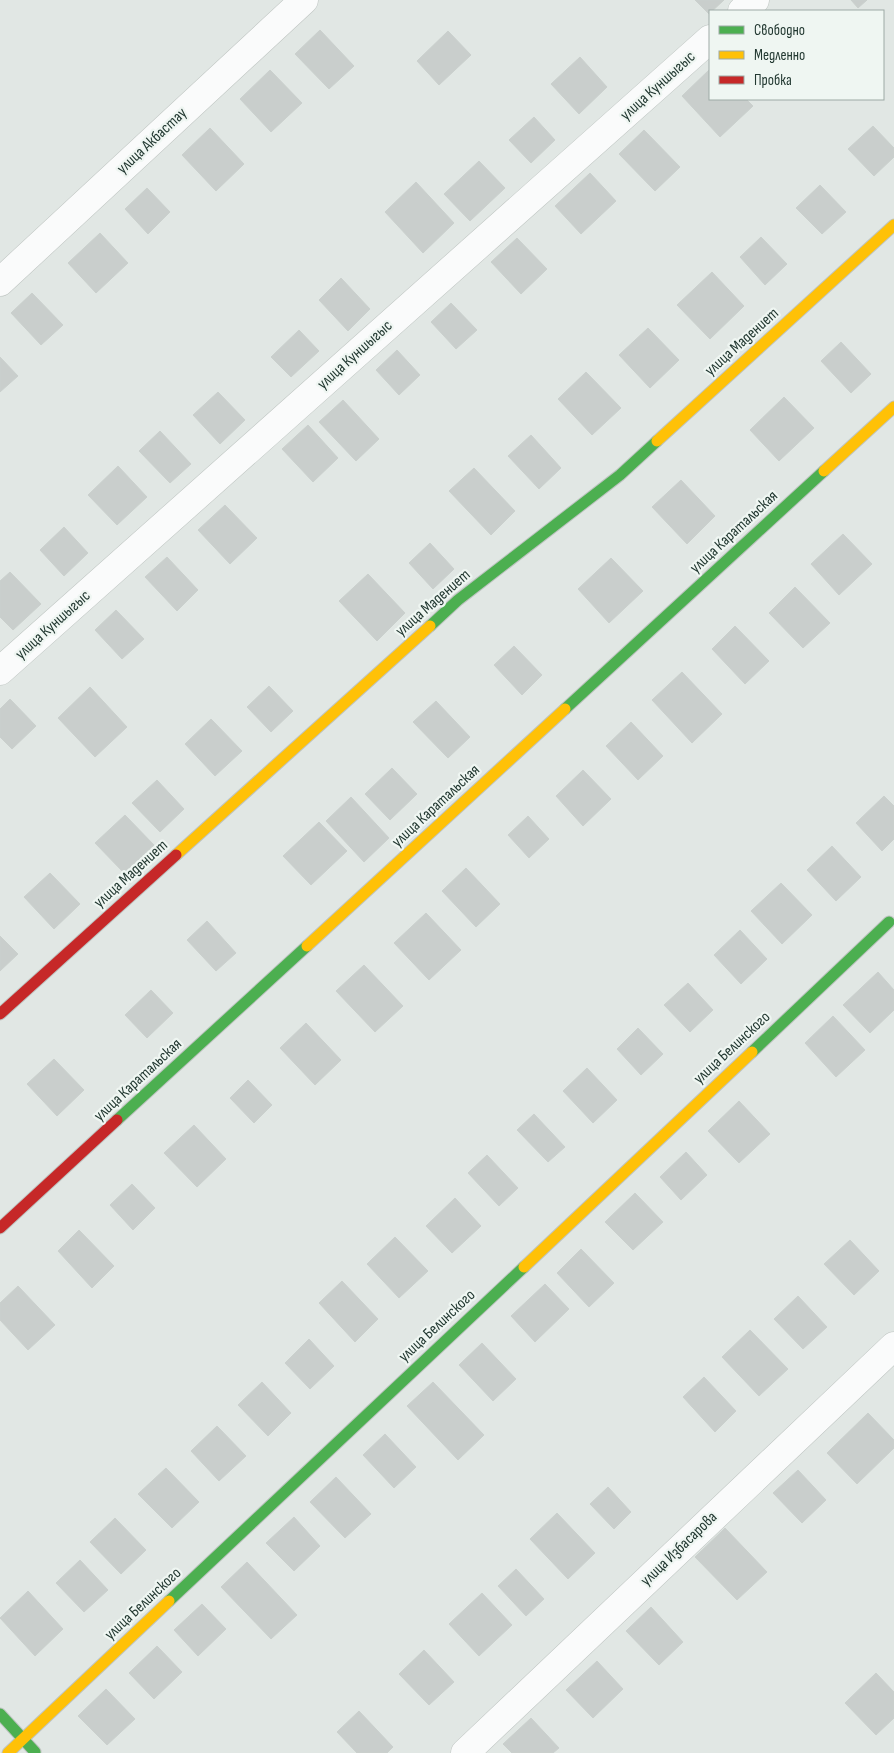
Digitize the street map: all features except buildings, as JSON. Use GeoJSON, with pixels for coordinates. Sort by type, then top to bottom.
{"type":"FeatureCollection","features":[{"type":"Feature","properties":{"kind":"street","name":"улица Акбастау"},"geometry":{"type":"LineString","coordinates":[[0,282],[304,0]]}},
{"type":"Feature","properties":{"kind":"street"},"geometry":{"type":"LineString","coordinates":[[743,10],[755,0]]}},
{"type":"Feature","properties":{"kind":"street","name":"улица Куншыгыс"},"geometry":{"type":"LineString","coordinates":[[0,671],[709,41]]}},
{"type":"Feature","properties":{"kind":"street","name":"улица Мадениет"},"geometry":{"type":"LineString","coordinates":[[0,1014],[458,600],[620,475],[894,224]]}},
{"type":"Feature","properties":{"kind":"street","name":"улица Каратальская"},"geometry":{"type":"LineString","coordinates":[[0,1228],[894,407]]}},
{"type":"Feature","properties":{"kind":"street","name":"улица Белинского"},"geometry":{"type":"LineString","coordinates":[[8,1753],[889,922]]}},
{"type":"Feature","properties":{"kind":"street","name":"улица Избасарова"},"geometry":{"type":"LineString","coordinates":[[465,1753],[894,1346]]}},
{"type":"Feature","properties":{"kind":"street"},"geometry":{"type":"LineString","coordinates":[[0,1714],[36,1753]]}},
{"type":"Feature","properties":{"kind":"traffic: fast"},"geometry":{"type":"LineString","coordinates":[[430,626],[458,600],[620,475],[657,441]]}},
{"type":"Feature","properties":{"kind":"traffic: fast"},"geometry":{"type":"LineString","coordinates":[[565,709],[824,471]]}},
{"type":"Feature","properties":{"kind":"traffic: fast"},"geometry":{"type":"LineString","coordinates":[[752,1052],[889,922]]}},
{"type":"Feature","properties":{"kind":"traffic: fast"},"geometry":{"type":"LineString","coordinates":[[117,1120],[307,946]]}},
{"type":"Feature","properties":{"kind":"traffic: fast"},"geometry":{"type":"LineString","coordinates":[[169,1601],[524,1267]]}},
{"type":"Feature","properties":{"kind":"traffic: fast"},"geometry":{"type":"LineString","coordinates":[[0,1714],[35,1752]]}},
{"type":"Feature","properties":{"kind":"traffic: slow"},"geometry":{"type":"LineString","coordinates":[[657,441],[894,225]]}},
{"type":"Feature","properties":{"kind":"traffic: slow"},"geometry":{"type":"LineString","coordinates":[[824,471],[894,407]]}},
{"type":"Feature","properties":{"kind":"traffic: slow"},"geometry":{"type":"LineString","coordinates":[[176,855],[430,626]]}},
{"type":"Feature","properties":{"kind":"traffic: slow"},"geometry":{"type":"LineString","coordinates":[[307,946],[565,709]]}},
{"type":"Feature","properties":{"kind":"traffic: slow"},"geometry":{"type":"LineString","coordinates":[[524,1267],[752,1052]]}},
{"type":"Feature","properties":{"kind":"traffic: slow"},"geometry":{"type":"LineString","coordinates":[[8,1753],[169,1601]]}},
{"type":"Feature","properties":{"kind":"traffic: jam"},"geometry":{"type":"LineString","coordinates":[[0,1014],[176,855]]}},
{"type":"Feature","properties":{"kind":"traffic: jam"},"geometry":{"type":"LineString","coordinates":[[0,1228],[117,1120]]}}]}
